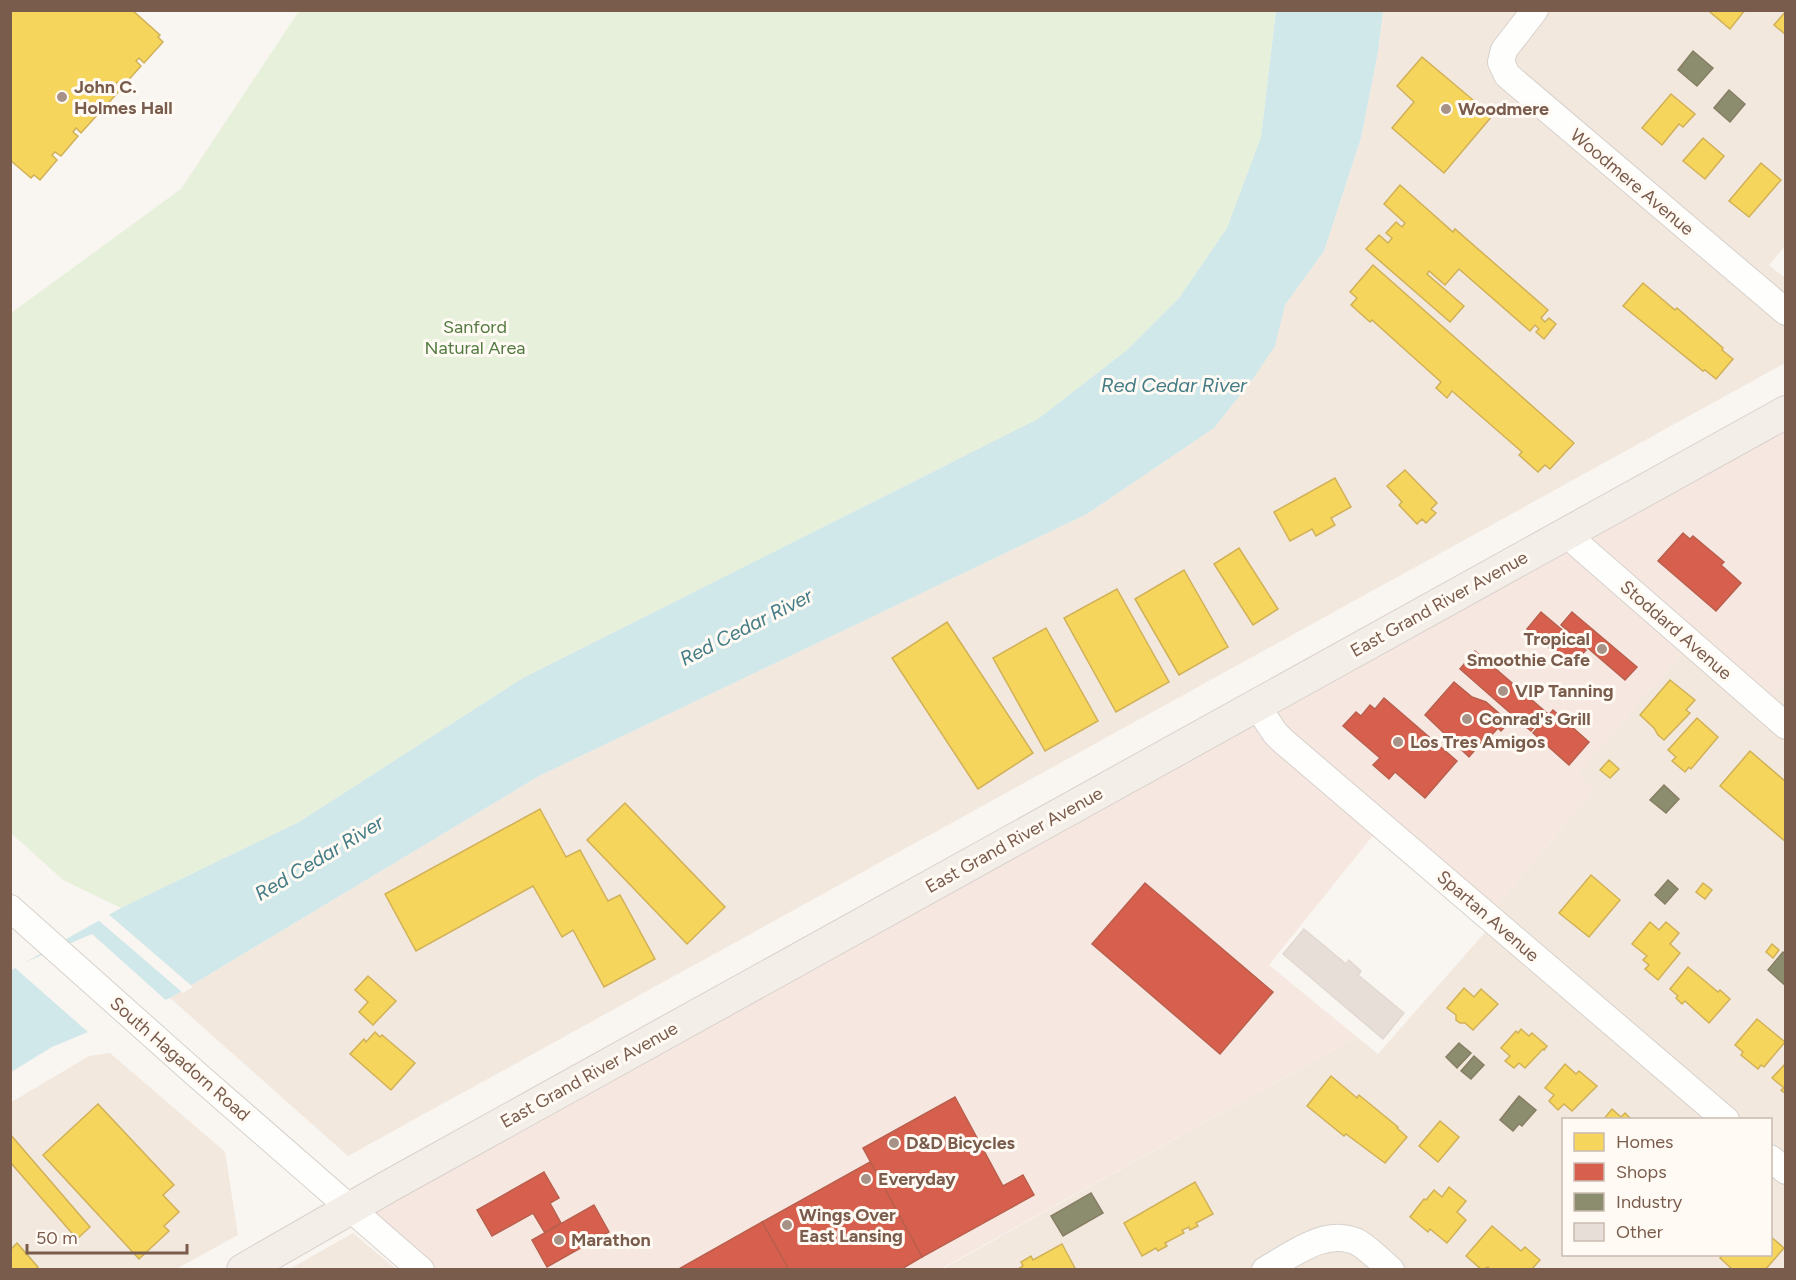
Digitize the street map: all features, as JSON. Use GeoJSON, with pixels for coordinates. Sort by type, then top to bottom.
{"type":"FeatureCollection","features":[{"type":"Feature","properties":{"kind":"main road","name":"East Grand River Avenue"},"geometry":{"type":"LineString","coordinates":[[243,1269],[1785,412]]}},
{"type":"Feature","properties":{"kind":"street","name":"Woodmere Avenue"},"geometry":{"type":"LineString","coordinates":[[1535,10],[1504,50],[1502,62],[1507,75],[1785,312]]}},
{"type":"Feature","properties":{"kind":"street","name":"Stoddard Avenue"},"geometry":{"type":"LineString","coordinates":[[1566,534],[1785,726]]}},
{"type":"Feature","properties":{"kind":"street","name":"Spartan Avenue"},"geometry":{"type":"LineString","coordinates":[[1257,706],[1283,741],[1725,1118]]}},
{"type":"Feature","properties":{"kind":"street","name":"South Hagadorn Road"},"geometry":{"type":"LineString","coordinates":[[10,908],[421,1269]]}},
{"type":"Feature","properties":{"kind":"street"},"geometry":{"type":"LineString","coordinates":[[1772,1160],[1785,1171]]}},
{"type":"Feature","properties":{"kind":"street"},"geometry":{"type":"LineString","coordinates":[[1265,1269],[1327,1238],[1342,1237],[1359,1243],[1391,1269]]}},
{"type":"Feature","properties":{"kind":"shaded area"},"geometry":{"type":"Polygon","coordinates":[[[1383,11],[1785,11],[1785,246],[1769,265],[1785,278],[1785,363],[348,1156],[170,998],[539,776],[1087,514],[1214,428],[1252,380],[1274,346],[1285,305],[1324,251],[1361,138],[1378,52],[1383,11]]]}},
{"type":"Feature","properties":{"kind":"shaded area"},"geometry":{"type":"Polygon","coordinates":[[[1785,420],[1785,683],[1765,707],[1691,643],[1578,774],[1594,790],[1489,915],[1383,823],[1269,965],[1357,1037],[941,1269],[427,1269],[356,1209],[1785,420]]]}},
{"type":"Feature","properties":{"kind":"shaded area"},"geometry":{"type":"Polygon","coordinates":[[[1691,643],[1765,706],[1785,683],[1785,1269],[941,1270],[1357,1037],[1378,1054],[1495,921],[1489,915],[1594,790],[1577,774],[1691,643]]]}},
{"type":"Feature","properties":{"kind":"shaded area"},"geometry":{"type":"Polygon","coordinates":[[[110,1053],[225,1152],[238,1235],[176,1269],[11,1269],[10,1103],[89,1056],[110,1053]]]}},
{"type":"Feature","properties":{"kind":"shaded area"},"geometry":{"type":"Polygon","coordinates":[[[353,1233],[396,1269],[288,1270],[353,1233]]]}},
{"type":"Feature","properties":{"kind":"green space","name":"Sanford Natural Area"},"geometry":{"type":"Polygon","coordinates":[[[299,11],[1276,11],[1261,137],[1227,228],[1179,298],[1127,350],[1038,419],[523,678],[299,822],[121,908],[63,880],[11,833],[11,313],[181,189],[299,11]]]}},
{"type":"Feature","properties":{"kind":"water","name":"Red Cedar River"},"geometry":{"type":"Polygon","coordinates":[[[1276,11],[1383,11],[1378,52],[1361,138],[1324,251],[1285,305],[1275,346],[1252,380],[1214,428],[1087,514],[539,776],[170,998],[52,1047],[11,1072],[10,971],[121,908],[299,822],[523,678],[1038,419],[1127,350],[1179,298],[1227,228],[1261,137],[1276,11]]]}},
{"type":"Feature","properties":{"kind":"pier"},"geometry":{"type":"Polygon","coordinates":[[[107,913],[193,987],[183,993],[97,919],[107,913]]]}},
{"type":"Feature","properties":{"kind":"pier"},"geometry":{"type":"Polygon","coordinates":[[[92,934],[168,1002],[90,1034],[14,967],[92,934]]]}},
{"type":"Feature","properties":{"kind":"building: Homes","name":"John C. Holmes Hall"},"geometry":{"type":"Polygon","coordinates":[[[10,10],[132,10],[160,35],[158,37],[163,42],[144,63],[139,58],[136,61],[141,66],[123,86],[118,82],[115,84],[121,89],[102,110],[97,105],[94,108],[99,113],[81,133],[76,128],[73,132],[78,136],[61,156],[55,152],[52,155],[57,160],[40,180],[34,175],[31,178],[10,160],[10,10]]]}},
{"type":"Feature","properties":{"kind":"building: Homes"},"geometry":{"type":"Polygon","coordinates":[[[1711,10],[1745,10],[1730,29],[1710,12],[1711,10]]]}},
{"type":"Feature","properties":{"kind":"building: Homes"},"geometry":{"type":"Polygon","coordinates":[[[1786,11],[1786,35],[1774,25],[1786,11]]]}},
{"type":"Feature","properties":{"kind":"building: Homes","name":"Woodmere"},"geometry":{"type":"Polygon","coordinates":[[[1422,57],[1492,116],[1444,173],[1392,128],[1414,102],[1397,86],[1422,57]]]}},
{"type":"Feature","properties":{"kind":"building: Homes"},"geometry":{"type":"Polygon","coordinates":[[[1671,94],[1695,114],[1683,127],[1679,124],[1662,145],[1642,128],[1671,94]]]}},
{"type":"Feature","properties":{"kind":"building: Homes"},"geometry":{"type":"Polygon","coordinates":[[[1703,138],[1724,156],[1705,179],[1683,161],[1703,138]]]}},
{"type":"Feature","properties":{"kind":"building: Homes"},"geometry":{"type":"Polygon","coordinates":[[[1761,163],[1781,180],[1749,217],[1729,201],[1761,163]]]}},
{"type":"Feature","properties":{"kind":"building: Homes"},"geometry":{"type":"Polygon","coordinates":[[[1400,185],[1453,232],[1455,229],[1548,310],[1541,318],[1545,322],[1549,318],[1556,324],[1544,339],[1536,332],[1539,329],[1535,325],[1530,331],[1459,269],[1445,285],[1429,271],[1427,274],[1464,306],[1450,322],[1366,249],[1379,235],[1388,243],[1392,238],[1386,233],[1396,222],[1402,227],[1405,223],[1384,204],[1400,185]]]}},
{"type":"Feature","properties":{"kind":"building: Homes"},"geometry":{"type":"Polygon","coordinates":[[[1373,265],[1574,443],[1550,469],[1545,465],[1538,472],[1519,455],[1522,452],[1452,391],[1447,398],[1436,388],[1441,382],[1372,320],[1370,322],[1351,305],[1357,298],[1350,292],[1373,265]]]}},
{"type":"Feature","properties":{"kind":"building: Homes"},"geometry":{"type":"Polygon","coordinates":[[[1643,283],[1675,310],[1677,308],[1733,359],[1716,379],[1623,306],[1643,283]]]}},
{"type":"Feature","properties":{"kind":"building: Homes"},"geometry":{"type":"Polygon","coordinates":[[[1405,470],[1437,503],[1431,509],[1436,513],[1426,523],[1422,519],[1417,524],[1399,505],[1402,502],[1387,486],[1405,470]]]}},
{"type":"Feature","properties":{"kind":"building: Homes"},"geometry":{"type":"Polygon","coordinates":[[[1335,478],[1351,507],[1331,518],[1335,525],[1316,536],[1312,529],[1290,541],[1274,512],[1335,478]]]}},
{"type":"Feature","properties":{"kind":"building: Homes"},"geometry":{"type":"Polygon","coordinates":[[[1239,548],[1278,609],[1253,625],[1214,564],[1239,548]]]}},
{"type":"Feature","properties":{"kind":"building: Homes"},"geometry":{"type":"Polygon","coordinates":[[[1184,570],[1228,647],[1179,675],[1135,599],[1184,570]]]}},
{"type":"Feature","properties":{"kind":"building: Homes"},"geometry":{"type":"Polygon","coordinates":[[[1117,589],[1169,682],[1116,712],[1064,618],[1117,589]]]}},
{"type":"Feature","properties":{"kind":"building: Homes"},"geometry":{"type":"Polygon","coordinates":[[[947,622],[1033,753],[978,789],[892,658],[947,622]]]}},
{"type":"Feature","properties":{"kind":"building: Homes"},"geometry":{"type":"Polygon","coordinates":[[[1046,628],[1098,721],[1045,751],[993,658],[1046,628]]]}},
{"type":"Feature","properties":{"kind":"building: Homes"},"geometry":{"type":"Polygon","coordinates":[[[1670,680],[1695,700],[1686,710],[1690,713],[1664,740],[1640,715],[1670,680]]]}},
{"type":"Feature","properties":{"kind":"building: Homes"},"geometry":{"type":"Polygon","coordinates":[[[1697,718],[1718,737],[1691,769],[1689,767],[1685,772],[1672,761],[1676,757],[1668,750],[1697,718]]]}},
{"type":"Feature","properties":{"kind":"building: Homes"},"geometry":{"type":"Polygon","coordinates":[[[1750,751],[1786,782],[1786,842],[1720,786],[1750,751]]]}},
{"type":"Feature","properties":{"kind":"building: Homes"},"geometry":{"type":"Polygon","coordinates":[[[1609,760],[1619,769],[1610,778],[1600,770],[1609,760]]]}},
{"type":"Feature","properties":{"kind":"building: Homes"},"geometry":{"type":"Polygon","coordinates":[[[625,803],[725,907],[687,944],[587,840],[625,803]]]}},
{"type":"Feature","properties":{"kind":"building: Homes"},"geometry":{"type":"Polygon","coordinates":[[[540,809],[566,857],[580,850],[608,901],[620,895],[655,959],[604,987],[573,930],[562,937],[533,886],[416,951],[385,894],[540,809]]]}},
{"type":"Feature","properties":{"kind":"building: Homes"},"geometry":{"type":"Polygon","coordinates":[[[1591,875],[1620,900],[1589,937],[1559,913],[1591,875]]]}},
{"type":"Feature","properties":{"kind":"building: Homes"},"geometry":{"type":"Polygon","coordinates":[[[1703,883],[1712,890],[1705,899],[1696,892],[1703,883]]]}},
{"type":"Feature","properties":{"kind":"building: Homes"},"geometry":{"type":"Polygon","coordinates":[[[1650,922],[1659,930],[1666,922],[1679,933],[1670,944],[1680,953],[1658,980],[1645,969],[1649,965],[1643,960],[1647,956],[1632,944],[1650,922]]]}},
{"type":"Feature","properties":{"kind":"building: Homes"},"geometry":{"type":"Polygon","coordinates":[[[1772,944],[1779,950],[1773,958],[1766,952],[1772,944]]]}},
{"type":"Feature","properties":{"kind":"building: Homes"},"geometry":{"type":"Polygon","coordinates":[[[1688,967],[1730,999],[1709,1023],[1685,1001],[1682,1004],[1676,998],[1678,996],[1670,989],[1688,967]]]}},
{"type":"Feature","properties":{"kind":"building: Homes"},"geometry":{"type":"Polygon","coordinates":[[[368,976],[396,1001],[373,1025],[359,1012],[368,1002],[355,990],[368,976]]]}},
{"type":"Feature","properties":{"kind":"building: Homes"},"geometry":{"type":"Polygon","coordinates":[[[1464,988],[1474,997],[1481,989],[1498,1004],[1473,1030],[1465,1023],[1456,1020],[1456,1015],[1447,1008],[1464,988]]]}},
{"type":"Feature","properties":{"kind":"building: Homes"},"geometry":{"type":"Polygon","coordinates":[[[1757,1019],[1785,1042],[1764,1067],[1761,1065],[1758,1069],[1741,1055],[1743,1052],[1735,1045],[1757,1019]]]}},
{"type":"Feature","properties":{"kind":"building: Homes"},"geometry":{"type":"Polygon","coordinates":[[[1521,1029],[1529,1036],[1532,1033],[1547,1046],[1525,1068],[1519,1063],[1514,1068],[1505,1061],[1510,1056],[1501,1048],[1516,1031],[1518,1033],[1521,1029]]]}},
{"type":"Feature","properties":{"kind":"building: Homes"},"geometry":{"type":"Polygon","coordinates":[[[375,1032],[380,1037],[382,1035],[415,1063],[391,1090],[350,1054],[364,1039],[366,1042],[375,1032]]]}},
{"type":"Feature","properties":{"kind":"building: Homes"},"geometry":{"type":"Polygon","coordinates":[[[1786,1063],[1786,1094],[1781,1090],[1784,1088],[1772,1078],[1786,1063]]]}},
{"type":"Feature","properties":{"kind":"building: Homes"},"geometry":{"type":"Polygon","coordinates":[[[1565,1064],[1576,1074],[1579,1071],[1597,1086],[1572,1111],[1564,1104],[1558,1110],[1549,1101],[1554,1095],[1545,1088],[1565,1064]]]}},
{"type":"Feature","properties":{"kind":"building: Homes"},"geometry":{"type":"Polygon","coordinates":[[[1331,1076],[1357,1098],[1359,1095],[1407,1137],[1385,1163],[1346,1134],[1344,1136],[1307,1106],[1331,1076]]]}},
{"type":"Feature","properties":{"kind":"building: Homes"},"geometry":{"type":"Polygon","coordinates":[[[98,1104],[174,1185],[163,1195],[179,1212],[164,1226],[169,1231],[139,1259],[43,1155],[98,1104]]]}},
{"type":"Feature","properties":{"kind":"building: Homes"},"geometry":{"type":"Polygon","coordinates":[[[1612,1109],[1621,1117],[1625,1113],[1630,1118],[1605,1118],[1612,1109]]]}},
{"type":"Feature","properties":{"kind":"building: Homes"},"geometry":{"type":"Polygon","coordinates":[[[1440,1121],[1459,1137],[1438,1162],[1419,1146],[1440,1121]]]}},
{"type":"Feature","properties":{"kind":"building: Homes"},"geometry":{"type":"Polygon","coordinates":[[[10,1134],[90,1227],[77,1239],[10,1162],[10,1134]]]}},
{"type":"Feature","properties":{"kind":"building: Homes"},"geometry":{"type":"Polygon","coordinates":[[[1195,1182],[1213,1214],[1196,1223],[1198,1226],[1190,1230],[1189,1227],[1182,1230],[1184,1233],[1165,1243],[1167,1246],[1158,1251],[1156,1248],[1142,1256],[1124,1223],[1195,1182]]]}},
{"type":"Feature","properties":{"kind":"building: Homes"},"geometry":{"type":"Polygon","coordinates":[[[1449,1187],[1466,1201],[1457,1212],[1466,1220],[1447,1243],[1430,1229],[1428,1232],[1410,1217],[1434,1190],[1442,1197],[1449,1187]]]}},
{"type":"Feature","properties":{"kind":"building: Homes"},"geometry":{"type":"Polygon","coordinates":[[[1492,1226],[1521,1251],[1525,1247],[1540,1260],[1531,1270],[1491,1270],[1488,1267],[1482,1270],[1466,1256],[1492,1226]]]}},
{"type":"Feature","properties":{"kind":"building: Homes"},"geometry":{"type":"Polygon","coordinates":[[[1772,1238],[1784,1248],[1765,1270],[1733,1270],[1720,1258],[1722,1256],[1772,1256],[1772,1238]]]}},
{"type":"Feature","properties":{"kind":"building: Homes"},"geometry":{"type":"Polygon","coordinates":[[[17,1243],[38,1267],[35,1270],[10,1270],[10,1246],[12,1248],[17,1243]]]}},
{"type":"Feature","properties":{"kind":"building: Homes"},"geometry":{"type":"Polygon","coordinates":[[[1062,1244],[1076,1270],[1016,1270],[1023,1266],[1021,1262],[1031,1256],[1033,1260],[1062,1244]]]}},
{"type":"Feature","properties":{"kind":"building: Shops"},"geometry":{"type":"Polygon","coordinates":[[[1683,533],[1690,539],[1693,536],[1724,562],[1721,565],[1741,583],[1716,611],[1658,561],[1683,533]]]}},
{"type":"Feature","properties":{"kind":"building: Shops"},"geometry":{"type":"Polygon","coordinates":[[[1541,612],[1586,650],[1571,667],[1527,629],[1541,612]]]}},
{"type":"Feature","properties":{"kind":"building: Shops","name":"Tropical Smoothie Cafe"},"geometry":{"type":"Polygon","coordinates":[[[1572,612],[1637,667],[1625,680],[1561,625],[1572,612]]]}},
{"type":"Feature","properties":{"kind":"building: Shops","name":"VIP Tanning"},"geometry":{"type":"Polygon","coordinates":[[[1475,651],[1547,713],[1531,731],[1460,669],[1475,651]]]}},
{"type":"Feature","properties":{"kind":"building: Shops","name":"Conrad's Grill"},"geometry":{"type":"Polygon","coordinates":[[[1454,682],[1472,697],[1486,702],[1509,722],[1501,731],[1498,728],[1488,739],[1486,737],[1469,757],[1425,715],[1454,682]]]}},
{"type":"Feature","properties":{"kind":"building: Shops","name":"Los Tres Amigos"},"geometry":{"type":"Polygon","coordinates":[[[1384,698],[1457,761],[1425,798],[1395,772],[1389,779],[1373,765],[1380,758],[1343,726],[1356,712],[1361,716],[1370,705],[1375,709],[1384,698]]]}},
{"type":"Feature","properties":{"kind":"building: Shops"},"geometry":{"type":"Polygon","coordinates":[[[1553,710],[1589,742],[1569,765],[1533,733],[1553,710]]]}},
{"type":"Feature","properties":{"kind":"building: Shops"},"geometry":{"type":"Polygon","coordinates":[[[1145,883],[1273,992],[1220,1054],[1092,944],[1145,883]]]}},
{"type":"Feature","properties":{"kind":"building: Shops"},"geometry":{"type":"Polygon","coordinates":[[[955,1097],[1003,1186],[1023,1175],[1034,1195],[922,1257],[863,1148],[955,1097]]]}},
{"type":"Feature","properties":{"kind":"building: Shops"},"geometry":{"type":"Polygon","coordinates":[[[870,1162],[922,1257],[900,1270],[789,1270],[762,1222],[870,1162]]]}},
{"type":"Feature","properties":{"kind":"building: Shops"},"geometry":{"type":"Polygon","coordinates":[[[544,1172],[559,1198],[550,1203],[561,1223],[545,1233],[533,1213],[492,1236],[477,1210],[544,1172]]]}},
{"type":"Feature","properties":{"kind":"building: Shops"},"geometry":{"type":"Polygon","coordinates":[[[594,1205],[609,1232],[547,1267],[532,1240],[594,1205]]]}},
{"type":"Feature","properties":{"kind":"building: Shops"},"geometry":{"type":"Polygon","coordinates":[[[762,1222],[789,1270],[677,1270],[762,1222]]]}},
{"type":"Feature","properties":{"kind":"building: Industry"},"geometry":{"type":"Polygon","coordinates":[[[1693,51],[1713,68],[1697,86],[1678,70],[1693,51]]]}},
{"type":"Feature","properties":{"kind":"building: Industry"},"geometry":{"type":"Polygon","coordinates":[[[1729,90],[1745,104],[1730,122],[1714,108],[1729,90]]]}},
{"type":"Feature","properties":{"kind":"building: Industry"},"geometry":{"type":"Polygon","coordinates":[[[1664,785],[1679,799],[1666,813],[1650,800],[1664,785]]]}},
{"type":"Feature","properties":{"kind":"building: Industry"},"geometry":{"type":"Polygon","coordinates":[[[1668,880],[1678,889],[1665,904],[1655,895],[1668,880]]]}},
{"type":"Feature","properties":{"kind":"building: Industry"},"geometry":{"type":"Polygon","coordinates":[[[1783,952],[1786,954],[1786,986],[1768,970],[1783,952]]]}},
{"type":"Feature","properties":{"kind":"building: Industry"},"geometry":{"type":"Polygon","coordinates":[[[1459,1043],[1471,1053],[1457,1068],[1446,1057],[1459,1043]]]}},
{"type":"Feature","properties":{"kind":"building: Industry"},"geometry":{"type":"Polygon","coordinates":[[[1474,1056],[1484,1065],[1471,1079],[1461,1071],[1474,1056]]]}},
{"type":"Feature","properties":{"kind":"building: Industry"},"geometry":{"type":"Polygon","coordinates":[[[1519,1096],[1536,1110],[1522,1126],[1519,1124],[1513,1131],[1500,1120],[1519,1096]]]}},
{"type":"Feature","properties":{"kind":"building: Industry"},"geometry":{"type":"Polygon","coordinates":[[[1091,1193],[1103,1213],[1063,1236],[1051,1216],[1091,1193]]]}},
{"type":"Feature","properties":{"kind":"building: Other"},"geometry":{"type":"Polygon","coordinates":[[[1304,929],[1346,964],[1349,960],[1361,971],[1358,975],[1404,1013],[1383,1039],[1283,954],[1304,929]]]}},
{"type":"Feature","properties":{"kind":"place","name":"John C. Holmes Hall"},"geometry":{"type":"Point","coordinates":[62,97]}},
{"type":"Feature","properties":{"kind":"place","name":"Woodmere"},"geometry":{"type":"Point","coordinates":[1446,109]}},
{"type":"Feature","properties":{"kind":"place","name":"Tropical Smoothie Cafe"},"geometry":{"type":"Point","coordinates":[1602,649]}},
{"type":"Feature","properties":{"kind":"place","name":"VIP Tanning"},"geometry":{"type":"Point","coordinates":[1503,691]}},
{"type":"Feature","properties":{"kind":"place","name":"Conrad's Grill"},"geometry":{"type":"Point","coordinates":[1467,719]}},
{"type":"Feature","properties":{"kind":"place","name":"Los Tres Amigos"},"geometry":{"type":"Point","coordinates":[1398,742]}},
{"type":"Feature","properties":{"kind":"place","name":"D&D Bicycles"},"geometry":{"type":"Point","coordinates":[894,1143]}},
{"type":"Feature","properties":{"kind":"place","name":"Everyday"},"geometry":{"type":"Point","coordinates":[866,1179]}},
{"type":"Feature","properties":{"kind":"place","name":"Wings Over East Lansing"},"geometry":{"type":"Point","coordinates":[787,1225]}},
{"type":"Feature","properties":{"kind":"place","name":"Marathon"},"geometry":{"type":"Point","coordinates":[559,1240]}}]}
